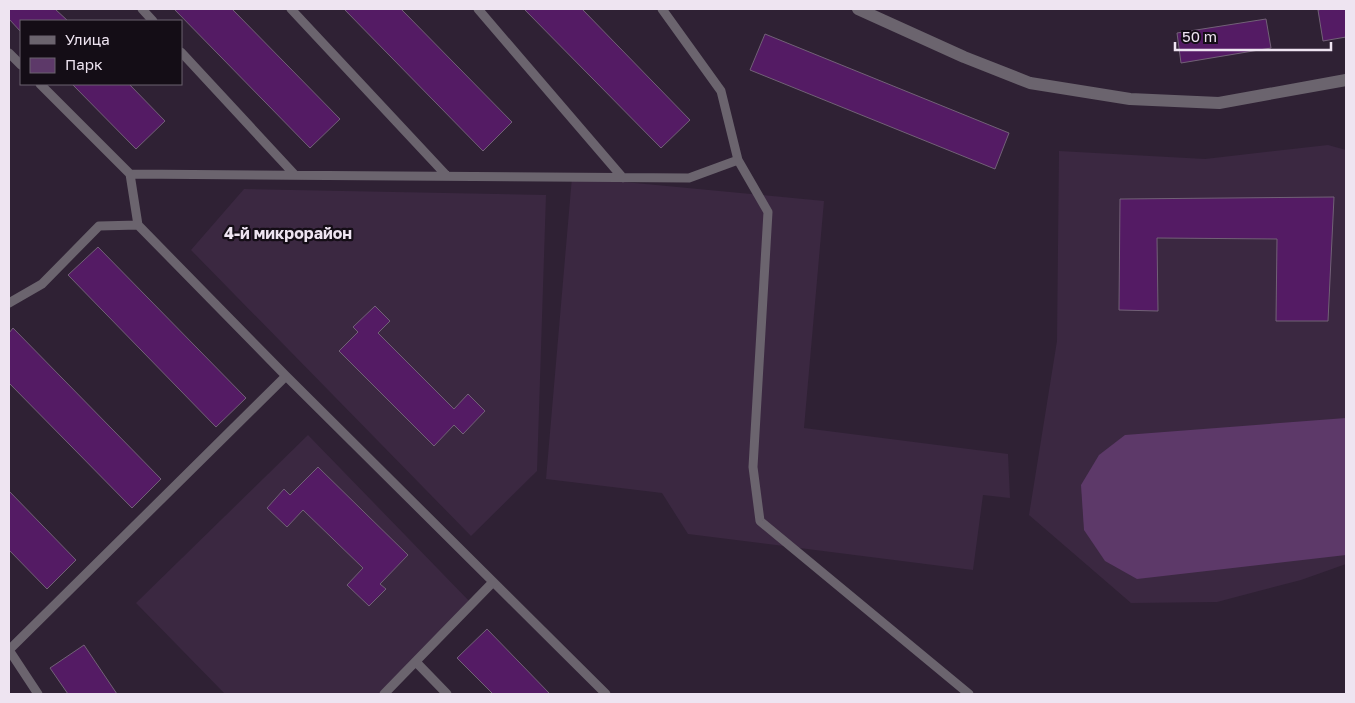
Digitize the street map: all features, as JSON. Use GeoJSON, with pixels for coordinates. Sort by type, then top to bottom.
{"type":"FeatureCollection","features":[{"type":"Feature","properties":{"kind":"street"},"geometry":{"type":"LineString","coordinates":[[858,9],[964,57],[1030,83],[1130,99],[1219,103],[1346,80]]}},
{"type":"Feature","properties":{"kind":"lane"},"geometry":{"type":"LineString","coordinates":[[142,9],[152,20]]}},
{"type":"Feature","properties":{"kind":"lane"},"geometry":{"type":"LineString","coordinates":[[291,9],[447,176]]}},
{"type":"Feature","properties":{"kind":"lane"},"geometry":{"type":"LineString","coordinates":[[478,9],[623,178]]}},
{"type":"Feature","properties":{"kind":"lane"},"geometry":{"type":"LineString","coordinates":[[662,9],[720,91],[738,160],[768,212],[753,467],[760,521],[969,694]]}},
{"type":"Feature","properties":{"kind":"lane"},"geometry":{"type":"LineString","coordinates":[[9,53],[20,64]]}},
{"type":"Feature","properties":{"kind":"lane"},"geometry":{"type":"LineString","coordinates":[[182,53],[295,175]]}},
{"type":"Feature","properties":{"kind":"lane"},"geometry":{"type":"LineString","coordinates":[[41,85],[130,174],[138,226],[606,694]]}},
{"type":"Feature","properties":{"kind":"lane"},"geometry":{"type":"LineString","coordinates":[[130,174],[690,178],[738,160]]}},
{"type":"Feature","properties":{"kind":"lane"},"geometry":{"type":"LineString","coordinates":[[9,303],[42,284],[99,226],[138,226]]}},
{"type":"Feature","properties":{"kind":"lane"},"geometry":{"type":"LineString","coordinates":[[38,694],[9,650],[286,376]]}},
{"type":"Feature","properties":{"kind":"lane"},"geometry":{"type":"LineString","coordinates":[[384,694],[493,582]]}},
{"type":"Feature","properties":{"kind":"lane"},"geometry":{"type":"LineString","coordinates":[[416,662],[447,694]]}},
{"type":"Feature","properties":{"kind":"shaded area"},"geometry":{"type":"Polygon","coordinates":[[[1328,145],[1346,150],[1346,564],[1301,580],[1217,602],[1131,603],[1029,515],[1057,341],[1059,151],[1205,159],[1328,145]]]}},
{"type":"Feature","properties":{"kind":"shaded area"},"geometry":{"type":"Polygon","coordinates":[[[572,177],[824,201],[804,428],[1008,454],[1010,498],[983,495],[973,570],[688,534],[662,493],[546,479],[572,177]]]}},
{"type":"Feature","properties":{"kind":"shaded area"},"geometry":{"type":"Polygon","coordinates":[[[244,189],[546,195],[537,471],[471,536],[191,250],[244,189]]]}},
{"type":"Feature","properties":{"kind":"shaded area"},"geometry":{"type":"Polygon","coordinates":[[[308,435],[472,604],[379,694],[225,694],[136,603],[308,435]]]}},
{"type":"Feature","properties":{"kind":"green space"},"geometry":{"type":"Polygon","coordinates":[[[1346,418],[1346,555],[1137,579],[1105,561],[1084,530],[1081,485],[1099,455],[1125,435],[1346,418]]]}},
{"type":"Feature","properties":{"kind":"building"},"geometry":{"type":"Polygon","coordinates":[[[9,9],[55,9],[67,20],[20,20],[20,31],[9,19],[9,9]]]}},
{"type":"Feature","properties":{"kind":"building"},"geometry":{"type":"Polygon","coordinates":[[[174,9],[232,9],[340,119],[310,148],[174,9]]]}},
{"type":"Feature","properties":{"kind":"building"},"geometry":{"type":"Polygon","coordinates":[[[344,9],[401,9],[512,122],[483,151],[344,9]]]}},
{"type":"Feature","properties":{"kind":"building"},"geometry":{"type":"Polygon","coordinates":[[[524,9],[582,9],[690,120],[661,148],[524,9]]]}},
{"type":"Feature","properties":{"kind":"building"},"geometry":{"type":"Polygon","coordinates":[[[1346,9],[1346,37],[1323,41],[1318,10],[1346,9]]]}},
{"type":"Feature","properties":{"kind":"building"},"geometry":{"type":"Polygon","coordinates":[[[1266,19],[1271,48],[1181,63],[1177,33],[1266,19]]]}},
{"type":"Feature","properties":{"kind":"building"},"geometry":{"type":"Polygon","coordinates":[[[765,34],[1009,133],[995,169],[750,70],[765,34]]]}},
{"type":"Feature","properties":{"kind":"building"},"geometry":{"type":"Polygon","coordinates":[[[73,85],[130,85],[165,121],[136,149],[73,85]]]}},
{"type":"Feature","properties":{"kind":"building"},"geometry":{"type":"Polygon","coordinates":[[[1334,197],[1328,321],[1276,321],[1277,239],[1157,238],[1158,311],[1119,310],[1120,199],[1334,197]]]}},
{"type":"Feature","properties":{"kind":"building"},"geometry":{"type":"Polygon","coordinates":[[[98,247],[246,398],[216,427],[68,275],[98,247]]]}},
{"type":"Feature","properties":{"kind":"building"},"geometry":{"type":"Polygon","coordinates":[[[375,306],[390,321],[378,333],[454,409],[468,394],[485,411],[463,434],[454,425],[434,446],[339,351],[358,332],[353,327],[375,306]]]}},
{"type":"Feature","properties":{"kind":"building"},"geometry":{"type":"Polygon","coordinates":[[[13,328],[161,479],[132,508],[9,383],[9,333],[13,328]]]}},
{"type":"Feature","properties":{"kind":"building"},"geometry":{"type":"Polygon","coordinates":[[[318,467],[408,555],[380,584],[386,589],[369,606],[347,585],[363,568],[303,510],[287,527],[267,508],[284,489],[290,495],[318,467]]]}},
{"type":"Feature","properties":{"kind":"building"},"geometry":{"type":"Polygon","coordinates":[[[9,491],[76,560],[47,589],[9,550],[9,491]]]}},
{"type":"Feature","properties":{"kind":"building"},"geometry":{"type":"Polygon","coordinates":[[[487,629],[550,694],[493,694],[457,658],[487,629]]]}},
{"type":"Feature","properties":{"kind":"building"},"geometry":{"type":"Polygon","coordinates":[[[84,645],[117,694],[68,694],[50,668],[84,645]]]}},
{"type":"Feature","properties":{"kind":"district","name":"4-й микрорайон"},"geometry":{"type":"Point","coordinates":[288,233]}}]}
